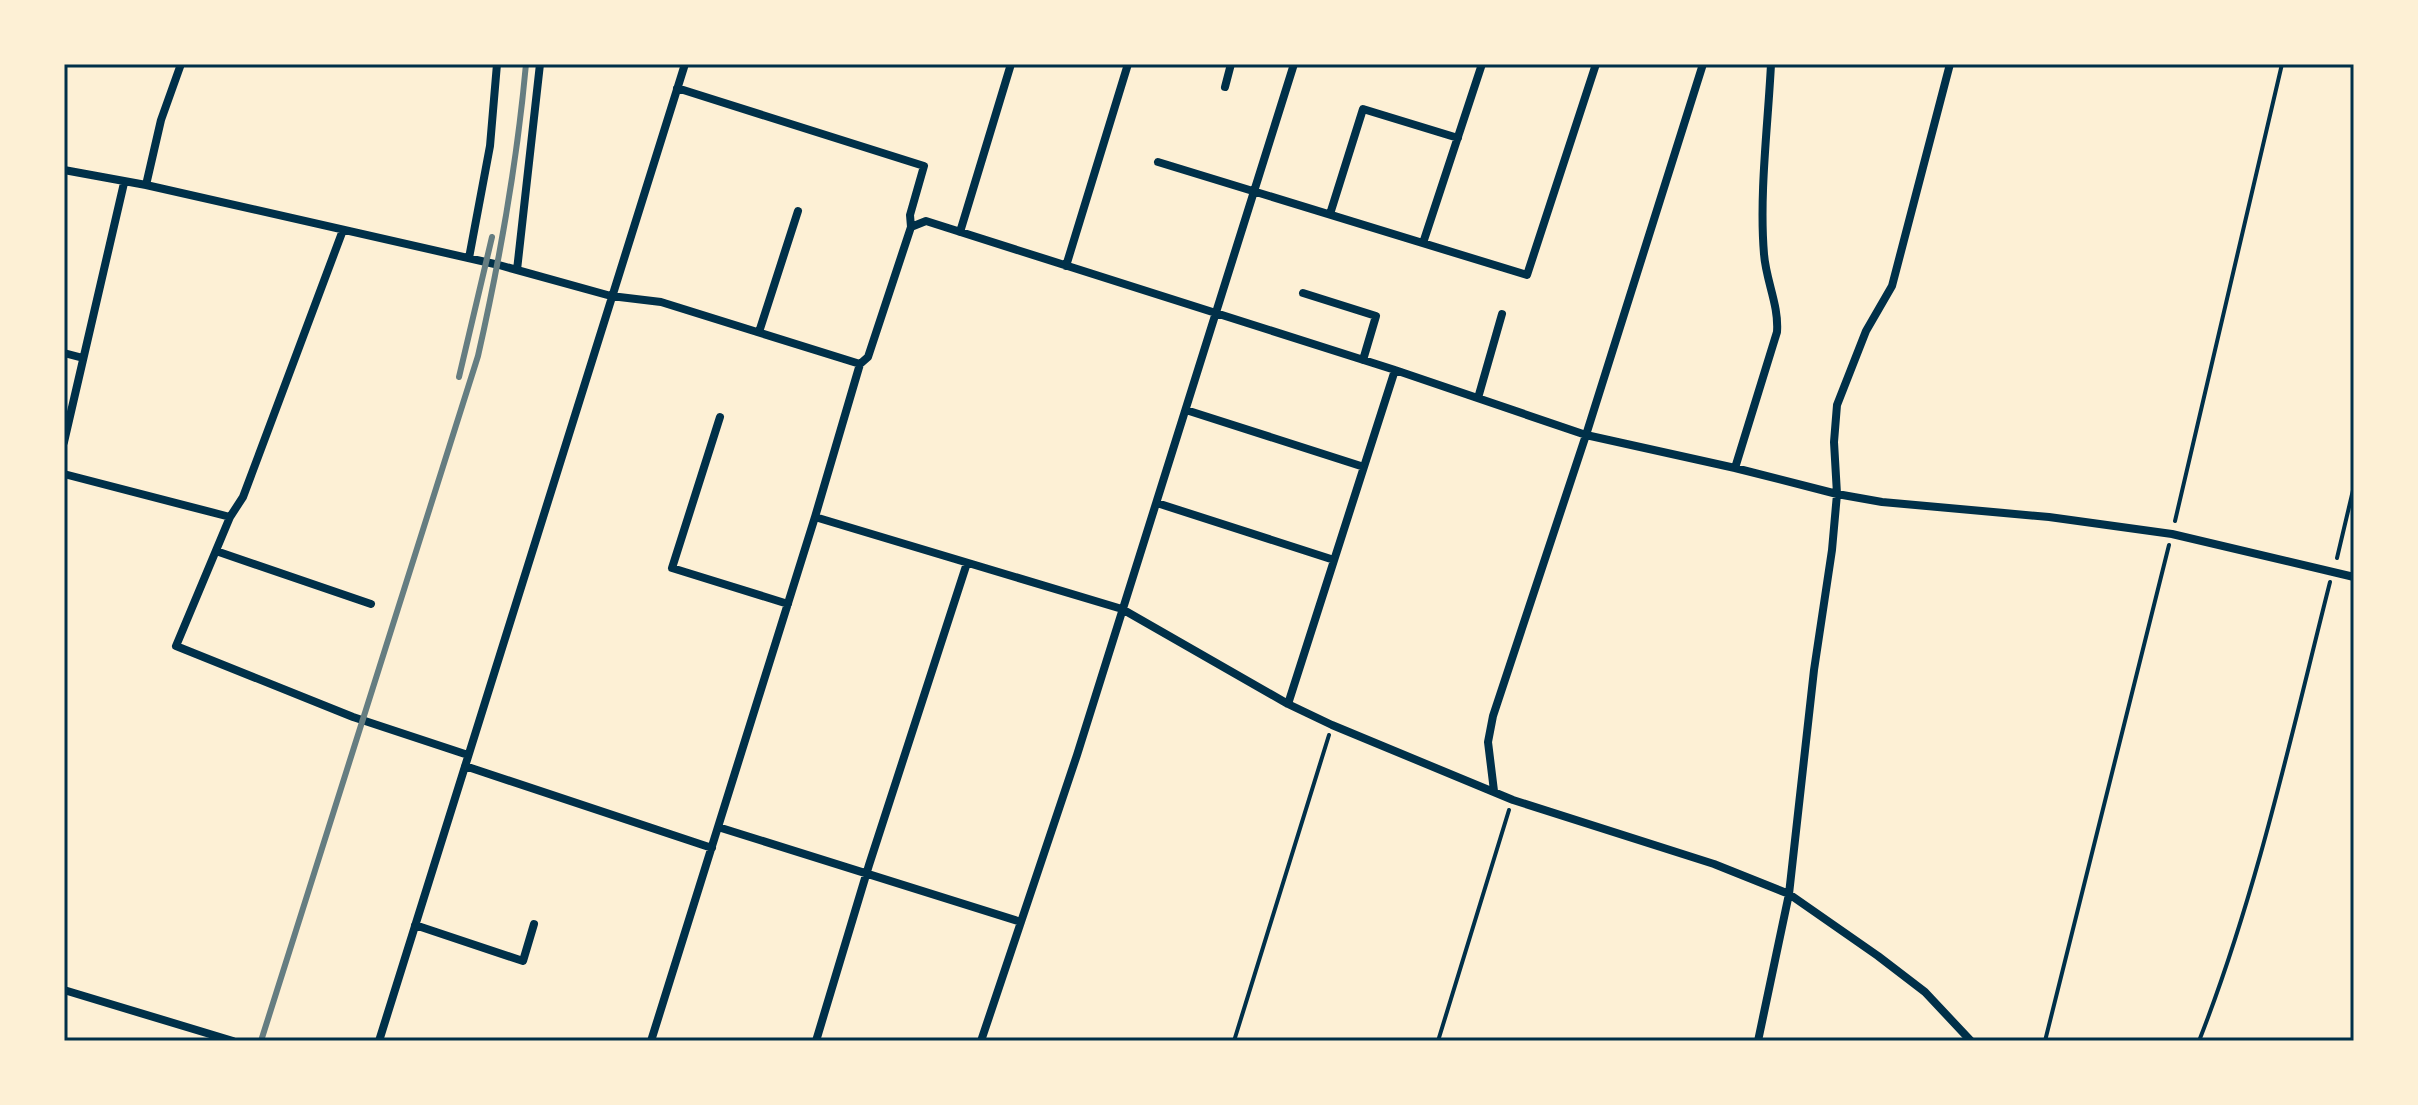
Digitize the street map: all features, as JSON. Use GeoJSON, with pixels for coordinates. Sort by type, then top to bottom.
{"type":"FeatureCollection","features":[{"type":"Feature","properties":{"kind":"street"},"geometry":{"type":"LineString","coordinates":[[146,185],[161,120],[181,64]]}},
{"type":"Feature","properties":{"kind":"street"},"geometry":{"type":"LineString","coordinates":[[469,258],[490,146],[497,64]]}},
{"type":"Feature","properties":{"kind":"street"},"geometry":{"type":"LineString","coordinates":[[517,270],[540,64]]}},
{"type":"Feature","properties":{"kind":"street"},"geometry":{"type":"LineString","coordinates":[[379,1041],[685,64]]}},
{"type":"Feature","properties":{"kind":"street"},"geometry":{"type":"LineString","coordinates":[[960,232],[1011,64]]}},
{"type":"Feature","properties":{"kind":"street"},"geometry":{"type":"LineString","coordinates":[[1066,266],[1128,64]]}},
{"type":"Feature","properties":{"kind":"street"},"geometry":{"type":"LineString","coordinates":[[1225,87],[1231,64]]}},
{"type":"Feature","properties":{"kind":"street"},"geometry":{"type":"LineString","coordinates":[[981,1041],[1077,755],[1294,64]]}},
{"type":"Feature","properties":{"kind":"street"},"geometry":{"type":"LineString","coordinates":[[1423,243],[1482,64]]}},
{"type":"Feature","properties":{"kind":"street"},"geometry":{"type":"LineString","coordinates":[[1158,162],[1527,275],[1596,64]]}},
{"type":"Feature","properties":{"kind":"street"},"geometry":{"type":"LineString","coordinates":[[1494,791],[1488,742],[1493,716],[1703,64]]}},
{"type":"Feature","properties":{"kind":"street"},"geometry":{"type":"LineString","coordinates":[[1735,468],[1777,332],[1778,316],[1764,257],[1763,210],[1771,64]]}},
{"type":"Feature","properties":{"kind":"street"},"geometry":{"type":"LineString","coordinates":[[1758,1041],[1789,894],[1814,670],[1832,550],[1837,494],[1834,442],[1837,405],[1866,331],[1892,286],[1950,64]]}},
{"type":"Feature","properties":{"kind":"street"},"geometry":{"type":"LineString","coordinates":[[651,1041],[860,364],[868,357],[911,227],[910,215],[924,166],[677,88]]}},
{"type":"Feature","properties":{"kind":"street"},"geometry":{"type":"LineString","coordinates":[[1330,214],[1363,109],[1458,138]]}},
{"type":"Feature","properties":{"kind":"street"},"geometry":{"type":"LineString","coordinates":[[64,170],[146,185],[469,258],[611,296],[661,302],[860,364]]}},
{"type":"Feature","properties":{"kind":"street"},"geometry":{"type":"LineString","coordinates":[[64,442],[124,183]]}},
{"type":"Feature","properties":{"kind":"street"},"geometry":{"type":"LineString","coordinates":[[759,332],[798,211]]}},
{"type":"Feature","properties":{"kind":"street"},"geometry":{"type":"LineString","coordinates":[[911,227],[926,221],[1395,370],[1586,435],[1837,494],[1882,502],[2049,517],[2172,534],[2354,577]]}},
{"type":"Feature","properties":{"kind":"street"},"geometry":{"type":"LineString","coordinates":[[343,230],[243,497],[230,517],[176,646],[353,717],[468,755]]}},
{"type":"Feature","properties":{"kind":"street"},"geometry":{"type":"LineString","coordinates":[[1303,293],[1376,316],[1363,360]]}},
{"type":"Feature","properties":{"kind":"street"},"geometry":{"type":"LineString","coordinates":[[1478,398],[1502,314]]}},
{"type":"Feature","properties":{"kind":"street"},"geometry":{"type":"LineString","coordinates":[[64,353],[83,358]]}},
{"type":"Feature","properties":{"kind":"street"},"geometry":{"type":"LineString","coordinates":[[1288,704],[1395,370]]}},
{"type":"Feature","properties":{"kind":"street"},"geometry":{"type":"LineString","coordinates":[[1186,410],[1364,467]]}},
{"type":"Feature","properties":{"kind":"street"},"geometry":{"type":"LineString","coordinates":[[720,417],[672,568],[788,604]]}},
{"type":"Feature","properties":{"kind":"street"},"geometry":{"type":"LineString","coordinates":[[64,474],[230,517]]}},
{"type":"Feature","properties":{"kind":"street"},"geometry":{"type":"LineString","coordinates":[[1157,503],[1334,560]]}},
{"type":"Feature","properties":{"kind":"street"},"geometry":{"type":"LineString","coordinates":[[815,517],[1122,609],[1288,704],[1332,725],[1513,800],[1714,864],[1789,894],[1925,992],[1971,1041]]}},
{"type":"Feature","properties":{"kind":"street"},"geometry":{"type":"LineString","coordinates":[[216,551],[371,604]]}},
{"type":"Feature","properties":{"kind":"street"},"geometry":{"type":"LineString","coordinates":[[816,1041],[967,563]]}},
{"type":"Feature","properties":{"kind":"street"},"geometry":{"type":"LineString","coordinates":[[465,766],[712,848]]}},
{"type":"Feature","properties":{"kind":"street"},"geometry":{"type":"LineString","coordinates":[[718,827],[1021,922]]}},
{"type":"Feature","properties":{"kind":"street"},"geometry":{"type":"LineString","coordinates":[[415,925],[523,961],[534,924]]}},
{"type":"Feature","properties":{"kind":"street"},"geometry":{"type":"LineString","coordinates":[[64,990],[233,1041]]}},
{"type":"Feature","properties":{"kind":"path"},"geometry":{"type":"LineString","coordinates":[[2045,1041],[2172,534],[2282,64]]}},
{"type":"Feature","properties":{"kind":"path"},"geometry":{"type":"LineString","coordinates":[[2199,1041],[2225,974],[2272,807],[2354,486]]}},
{"type":"Feature","properties":{"kind":"path"},"geometry":{"type":"LineString","coordinates":[[1234,1041],[1332,725]]}},
{"type":"Feature","properties":{"kind":"path"},"geometry":{"type":"LineString","coordinates":[[1438,1041],[1513,800]]}},
{"type":"Feature","properties":{"kind":"railway"},"geometry":{"type":"LineString","coordinates":[[261,1041],[478,356],[507,211],[526,64]]}},
{"type":"Feature","properties":{"kind":"railway"},"geometry":{"type":"LineString","coordinates":[[459,377],[492,237]]}}]}
